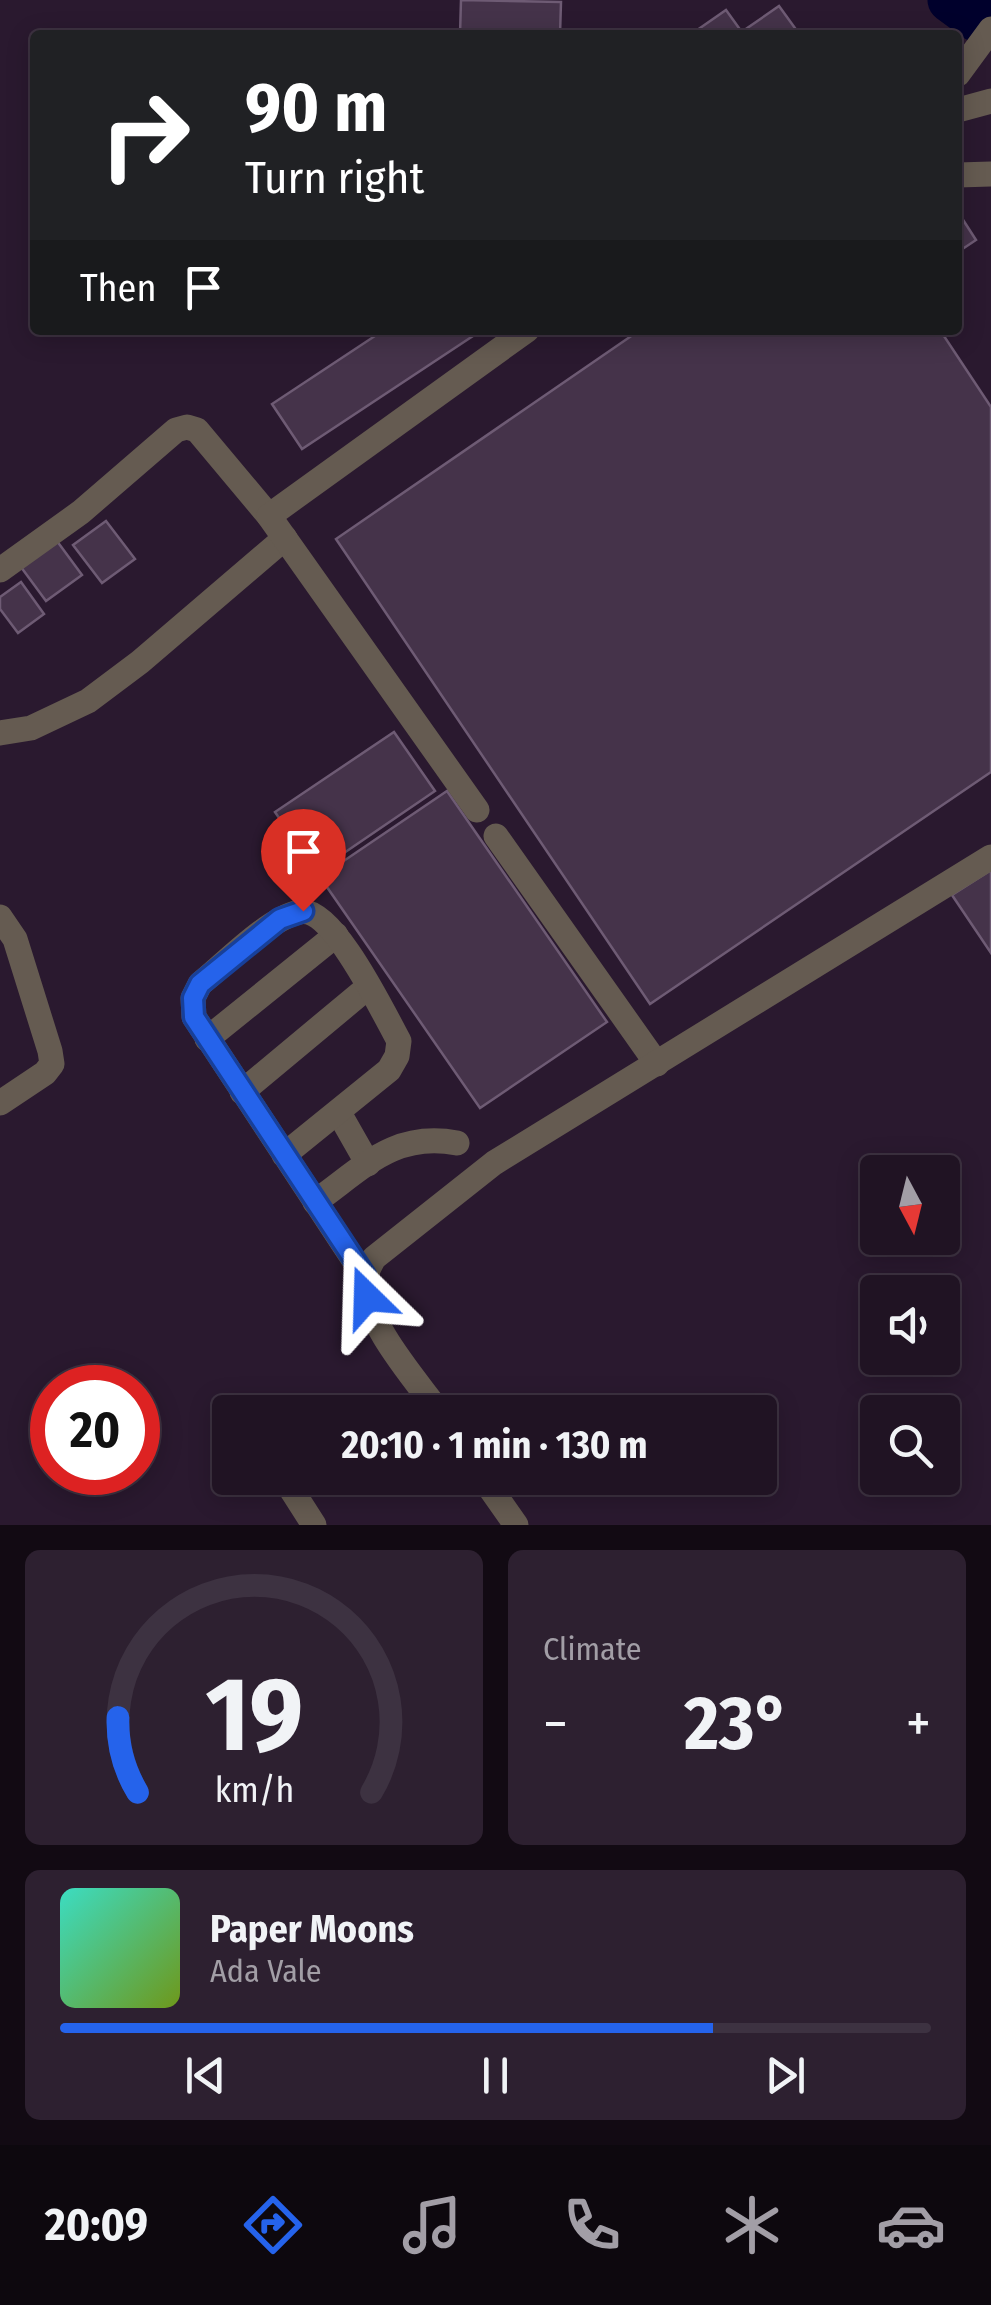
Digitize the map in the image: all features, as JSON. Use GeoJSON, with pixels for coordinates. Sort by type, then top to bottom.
{"type":"FeatureCollection","features":[{"type":"Feature","properties":{"kind":"lane"},"geometry":{"type":"LineString","coordinates":[[962,69],[991,29]]}},
{"type":"Feature","properties":{"kind":"lane"},"geometry":{"type":"LineString","coordinates":[[962,109],[991,101]]}},
{"type":"Feature","properties":{"kind":"lane"},"geometry":{"type":"LineString","coordinates":[[962,174],[991,174]]}},
{"type":"Feature","properties":{"kind":"lane"},"geometry":{"type":"LineString","coordinates":[[270,516],[520,335]]}},
{"type":"Feature","properties":{"kind":"lane"},"geometry":{"type":"LineString","coordinates":[[0,570],[81,512],[176,430],[187,426],[198,430],[270,516],[477,810]]}},
{"type":"Feature","properties":{"kind":"lane"},"geometry":{"type":"LineString","coordinates":[[0,734],[31,728],[88,702],[285,538]]}},
{"type":"Feature","properties":{"kind":"lane"},"geometry":{"type":"LineString","coordinates":[[496,836],[657,1064]]}},
{"type":"Feature","properties":{"kind":"lane"},"geometry":{"type":"LineString","coordinates":[[365,1276],[374,1258],[494,1164],[991,857]]}},
{"type":"Feature","properties":{"kind":"lane"},"geometry":{"type":"LineString","coordinates":[[284,1155],[389,1070],[397,1056],[398,1041],[336,935],[318,915],[303,911],[280,919],[200,984],[193,998],[194,1017],[242,1092],[315,1202],[365,1276],[367,1297],[379,1326],[426,1395]]}},
{"type":"Feature","properties":{"kind":"lane"},"geometry":{"type":"LineString","coordinates":[[0,918],[15,939],[52,1064],[0,1103]]}},
{"type":"Feature","properties":{"kind":"lane"},"geometry":{"type":"LineString","coordinates":[[207,1038],[336,935]]}},
{"type":"Feature","properties":{"kind":"lane"},"geometry":{"type":"LineString","coordinates":[[242,1092],[368,987]]}},
{"type":"Feature","properties":{"kind":"lane"},"geometry":{"type":"LineString","coordinates":[[340,1112],[368,1164]]}},
{"type":"Feature","properties":{"kind":"lane"},"geometry":{"type":"LineString","coordinates":[[315,1202],[368,1164],[410,1141],[435,1139],[457,1143]]}},
{"type":"Feature","properties":{"kind":"lane"},"geometry":{"type":"LineString","coordinates":[[295,1495],[314,1525]]}},
{"type":"Feature","properties":{"kind":"lane"},"geometry":{"type":"LineString","coordinates":[[495,1495],[516,1525]]}},
{"type":"Feature","properties":{"kind":"building"},"geometry":{"type":"Polygon","coordinates":[[[461,0],[561,2],[560,30],[460,30],[461,0]]]}},
{"type":"Feature","properties":{"kind":"building"},"geometry":{"type":"Polygon","coordinates":[[[779,6],[796,30],[744,30],[779,6]]]}},
{"type":"Feature","properties":{"kind":"building"},"geometry":{"type":"Polygon","coordinates":[[[726,10],[740,30],[697,30],[726,10]]]}},
{"type":"Feature","properties":{"kind":"building"},"geometry":{"type":"Polygon","coordinates":[[[962,218],[976,240],[962,249],[962,218]]]}},
{"type":"Feature","properties":{"kind":"building"},"geometry":{"type":"Polygon","coordinates":[[[376,335],[474,335],[302,449],[272,404],[376,335]]]}},
{"type":"Feature","properties":{"kind":"building"},"geometry":{"type":"Polygon","coordinates":[[[633,335],[943,335],[991,407],[991,772],[650,1004],[336,539],[633,335]]]}},
{"type":"Feature","properties":{"kind":"building"},"geometry":{"type":"Polygon","coordinates":[[[106,521],[135,559],[102,583],[73,545],[106,521]]]}},
{"type":"Feature","properties":{"kind":"building"},"geometry":{"type":"Polygon","coordinates":[[[54,537],[82,575],[46,601],[18,563],[54,537]]]}},
{"type":"Feature","properties":{"kind":"building"},"geometry":{"type":"Polygon","coordinates":[[[21,582],[44,614],[18,633],[0,609],[0,597],[21,582]]]}},
{"type":"Feature","properties":{"kind":"building"},"geometry":{"type":"Polygon","coordinates":[[[394,732],[435,791],[316,872],[275,812],[394,732]]]}},
{"type":"Feature","properties":{"kind":"building"},"geometry":{"type":"Polygon","coordinates":[[[447,791],[607,1022],[480,1108],[320,877],[447,791]]]}},
{"type":"Feature","properties":{"kind":"building"},"geometry":{"type":"Polygon","coordinates":[[[991,870],[991,953],[952,895],[991,870]]]}},
{"type":"Feature","properties":{"kind":"waterway"},"geometry":{"type":"LineString","coordinates":[[950,0],[976,19],[991,20]]}},
{"type":"Feature","properties":{"kind":"route"},"geometry":{"type":"LineString","coordinates":[[303,911],[280,919],[200,984],[193,998],[194,1017],[365,1276],[367,1297]]}}]}
